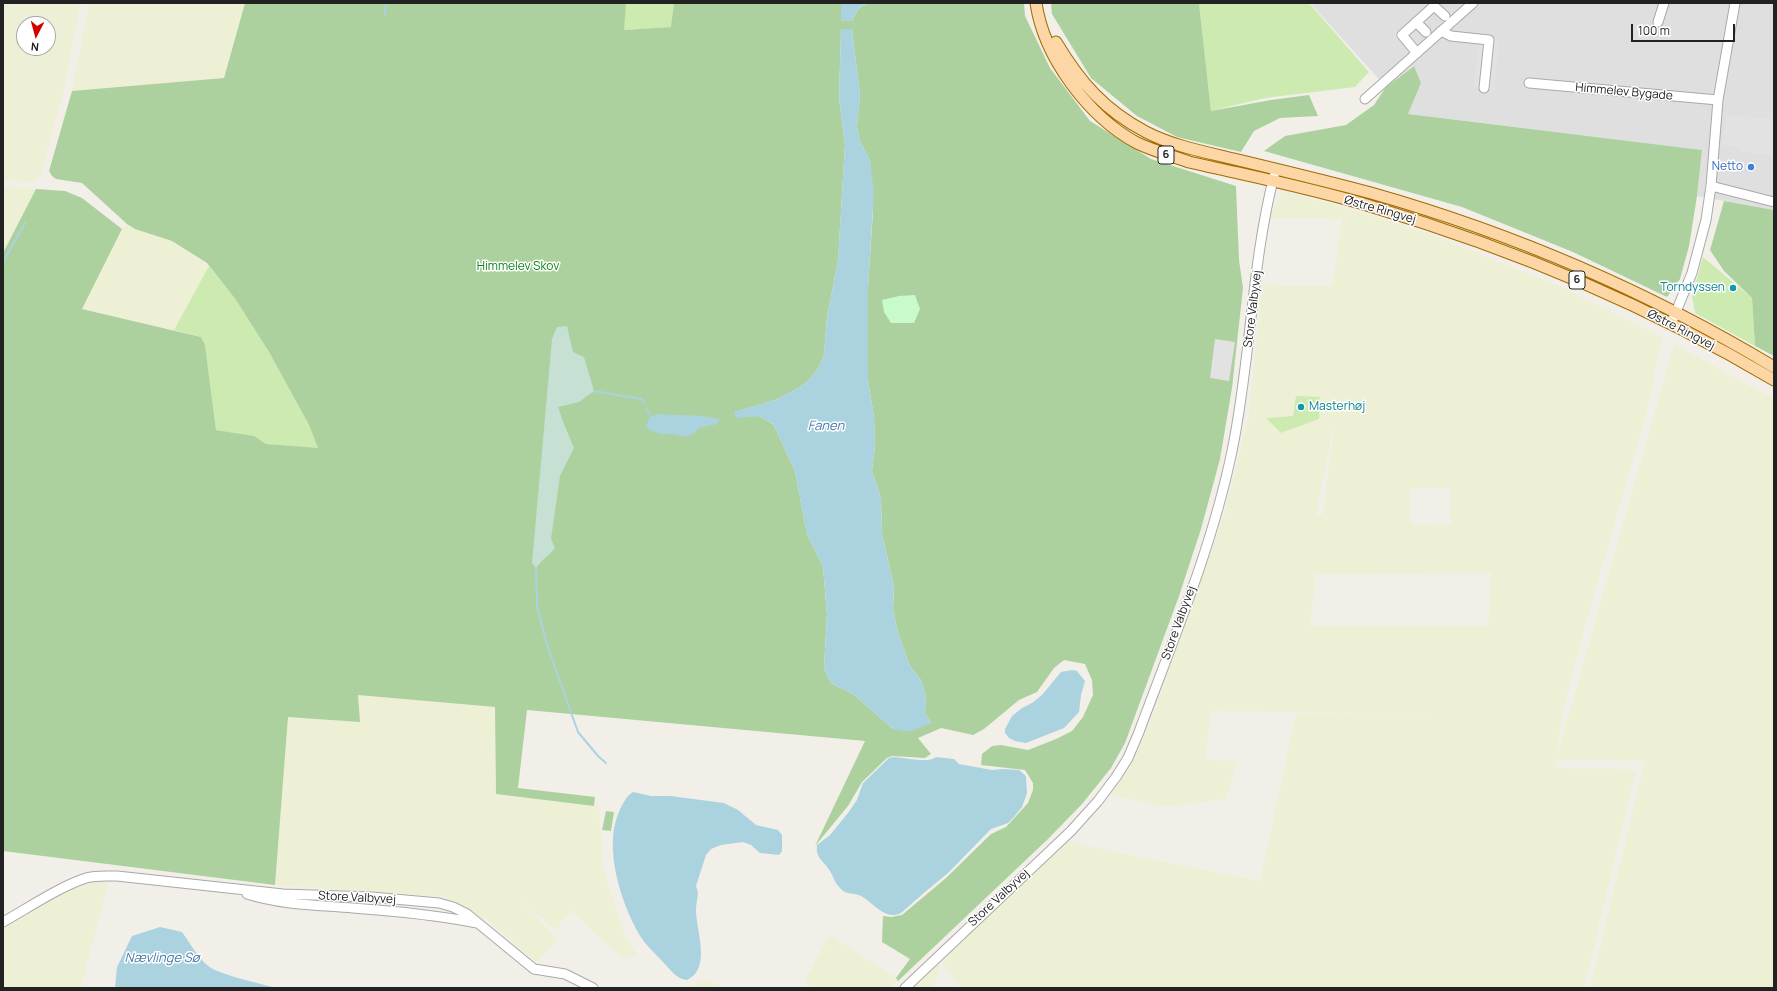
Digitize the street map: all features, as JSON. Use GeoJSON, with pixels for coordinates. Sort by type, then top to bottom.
{"type":"FeatureCollection","features":[{"type":"Feature","properties":{"kind":"main road","name":"Østre Ringvej"},"geometry":{"type":"LineString","coordinates":[[1036,3],[1037,12],[1060,67],[1076,90],[1094,110],[1115,128],[1138,143],[1161,153],[1189,162],[1368,205],[1453,232],[1588,284],[1671,324],[1774,380]]}},
{"type":"Feature","properties":{"kind":"main road","name":"Østre Ringvej"},"geometry":{"type":"LineString","coordinates":[[1040,3],[1055,42],[1070,67],[1097,99],[1120,117],[1148,133],[1185,147],[1372,193],[1457,220],[1523,244],[1607,280],[1676,312],[1774,367]]}},
{"type":"Feature","properties":{"kind":"street"},"geometry":{"type":"LineString","coordinates":[[1365,99],[1473,3]]}},
{"type":"Feature","properties":{"kind":"street"},"geometry":{"type":"LineString","coordinates":[[1658,22],[1664,3]]}},
{"type":"Feature","properties":{"kind":"street"},"geometry":{"type":"LineString","coordinates":[[1671,324],[1697,258],[1706,220],[1711,186],[1718,100],[1734,3]]}},
{"type":"Feature","properties":{"kind":"street"},"geometry":{"type":"LineString","coordinates":[[1417,53],[1402,35],[1434,6],[1445,16]]}},
{"type":"Feature","properties":{"kind":"street"},"geometry":{"type":"LineString","coordinates":[[1416,22],[1426,32]]}},
{"type":"Feature","properties":{"kind":"street"},"geometry":{"type":"LineString","coordinates":[[1441,31],[1451,36],[1489,40],[1484,88]]}},
{"type":"Feature","properties":{"kind":"street","name":"Himmelev Bygade"},"geometry":{"type":"LineString","coordinates":[[1529,83],[1718,100]]}},
{"type":"Feature","properties":{"kind":"street","name":"Store Valbyvej"},"geometry":{"type":"LineString","coordinates":[[905,988],[1070,831],[1098,801],[1128,758],[1139,732],[1199,568],[1224,483],[1239,412],[1265,219],[1276,169]]}},
{"type":"Feature","properties":{"kind":"street"},"geometry":{"type":"LineString","coordinates":[[1711,186],[1774,202]]}},
{"type":"Feature","properties":{"kind":"street","name":"Store Valbyvej"},"geometry":{"type":"LineString","coordinates":[[3,922],[74,883],[94,877],[117,876],[283,894],[372,897],[439,904],[452,907],[467,914],[534,969],[565,974],[593,988]]}},
{"type":"Feature","properties":{"kind":"shaded area"},"geometry":{"type":"Polygon","coordinates":[[[1310,3],[1774,3],[1774,210],[1697,196],[1702,150],[1408,114],[1421,83],[1413,66],[1386,87],[1310,3]]]}},
{"type":"Feature","properties":{"kind":"shaded area"},"geometry":{"type":"Polygon","coordinates":[[[1479,37],[1499,39],[1494,90],[1474,88],[1479,37]]]}},
{"type":"Feature","properties":{"kind":"shaded area"},"geometry":{"type":"Polygon","coordinates":[[[1727,115],[1774,119],[1774,156],[1741,152],[1741,148],[1721,145],[1727,115]]]}},
{"type":"Feature","properties":{"kind":"shaded area"},"geometry":{"type":"Polygon","coordinates":[[[1215,339],[1235,342],[1229,381],[1210,378],[1215,339]]]}},
{"type":"Feature","properties":{"kind":"green space"},"geometry":{"type":"Polygon","coordinates":[[[3,3],[80,3],[64,90],[41,174],[33,182],[3,180],[3,3]]]}},
{"type":"Feature","properties":{"kind":"green space"},"geometry":{"type":"Polygon","coordinates":[[[89,3],[245,3],[224,78],[72,91],[89,3]]]}},
{"type":"Feature","properties":{"kind":"green space","name":"Himmelev Skov"},"geometry":{"type":"Polygon","coordinates":[[[245,3],[626,3],[624,30],[671,27],[674,3],[841,3],[841,21],[852,21],[859,8],[869,3],[1024,3],[1025,16],[1050,68],[1090,121],[1151,159],[1236,186],[1239,260],[1243,288],[1232,388],[1220,459],[1201,529],[1179,596],[1125,743],[1111,768],[1082,804],[1048,839],[898,981],[896,978],[910,959],[882,942],[883,916],[891,917],[902,915],[946,878],[991,834],[1006,827],[1028,803],[1033,790],[1033,783],[1025,770],[981,765],[982,754],[992,746],[1001,745],[1028,750],[1072,731],[1083,717],[1093,695],[1092,680],[1085,664],[1064,660],[1054,668],[1037,692],[1019,700],[984,729],[973,735],[941,728],[918,738],[931,754],[925,758],[892,756],[887,758],[862,782],[848,806],[815,846],[865,741],[527,710],[518,788],[595,797],[594,806],[496,794],[495,707],[358,695],[360,722],[288,717],[275,885],[3,851],[3,253],[36,189],[65,191],[82,198],[122,229],[82,309],[201,337],[205,345],[216,430],[254,436],[266,444],[318,448],[309,425],[269,352],[236,300],[207,263],[172,241],[135,229],[127,224],[82,183],[56,179],[49,171],[72,91],[224,78],[245,3]],[[841,29],[839,98],[845,145],[838,261],[827,317],[824,354],[818,369],[808,381],[797,389],[775,400],[735,412],[759,416],[773,424],[795,471],[807,534],[823,567],[827,614],[824,668],[831,683],[853,694],[893,729],[931,723],[925,713],[926,697],[921,680],[910,666],[898,633],[893,609],[894,587],[882,534],[881,498],[872,471],[875,446],[874,417],[868,381],[868,288],[873,211],[870,161],[860,141],[857,127],[860,95],[852,29],[841,29]]]}},
{"type":"Feature","properties":{"kind":"green space"},"geometry":{"type":"Polygon","coordinates":[[[626,3],[674,3],[672,27],[623,30],[626,3]]]}},
{"type":"Feature","properties":{"kind":"green space"},"geometry":{"type":"Polygon","coordinates":[[[1051,3],[1199,3],[1211,111],[1309,95],[1318,116],[1280,118],[1254,131],[1241,152],[1177,137],[1137,116],[1091,78],[1052,14],[1051,3]]]}},
{"type":"Feature","properties":{"kind":"green space"},"geometry":{"type":"Polygon","coordinates":[[[1199,3],[1309,3],[1369,72],[1355,87],[1265,98],[1211,111],[1199,3]]]}},
{"type":"Feature","properties":{"kind":"green space"},"geometry":{"type":"Polygon","coordinates":[[[1414,66],[1421,83],[1408,114],[1702,150],[1697,196],[1689,246],[1680,279],[1667,297],[1573,252],[1462,207],[1264,151],[1285,136],[1346,125],[1374,105],[1386,87],[1414,66]]]}},
{"type":"Feature","properties":{"kind":"green space"},"geometry":{"type":"Polygon","coordinates":[[[3,186],[36,189],[3,253],[3,186]]]}},
{"type":"Feature","properties":{"kind":"green space"},"geometry":{"type":"Polygon","coordinates":[[[1283,191],[1350,209],[1425,232],[1568,290],[1662,337],[1646,415],[1586,623],[1562,716],[1557,756],[1674,344],[1774,399],[1774,988],[1590,988],[1645,761],[1556,760],[1554,766],[1564,768],[1630,769],[1635,773],[1584,988],[960,988],[941,960],[933,988],[910,988],[1067,841],[1260,881],[1296,714],[1439,715],[1211,711],[1205,759],[1237,761],[1226,799],[1166,807],[1111,795],[1136,756],[1154,712],[1225,511],[1248,419],[1262,285],[1332,286],[1342,219],[1269,218],[1283,191]],[[1320,397],[1293,416],[1266,418],[1281,433],[1319,419],[1320,397]],[[1334,424],[1316,515],[1323,514],[1334,424]],[[1451,488],[1410,489],[1410,524],[1451,525],[1451,488]],[[1491,573],[1316,574],[1310,626],[1488,626],[1491,573]]]}},
{"type":"Feature","properties":{"kind":"green space"},"geometry":{"type":"Polygon","coordinates":[[[1724,201],[1774,210],[1774,356],[1755,346],[1752,298],[1724,271],[1710,250],[1724,201]]]}},
{"type":"Feature","properties":{"kind":"green space"},"geometry":{"type":"Polygon","coordinates":[[[127,224],[135,229],[172,241],[209,266],[174,330],[82,309],[122,229],[127,224]]]}},
{"type":"Feature","properties":{"kind":"green space"},"geometry":{"type":"Polygon","coordinates":[[[1703,257],[1752,298],[1755,346],[1695,313],[1692,296],[1703,257]]]}},
{"type":"Feature","properties":{"kind":"green space"},"geometry":{"type":"Polygon","coordinates":[[[209,266],[236,300],[269,352],[309,425],[319,449],[266,444],[253,436],[216,430],[205,346],[201,337],[174,330],[209,266]]]}},
{"type":"Feature","properties":{"kind":"green space"},"geometry":{"type":"Polygon","coordinates":[[[915,295],[920,309],[914,323],[891,323],[884,312],[882,300],[899,296],[915,295]]]}},
{"type":"Feature","properties":{"kind":"green space"},"geometry":{"type":"Polygon","coordinates":[[[567,326],[573,352],[584,357],[594,391],[579,402],[558,407],[574,448],[560,476],[551,539],[555,548],[536,568],[532,563],[552,339],[557,327],[567,326]]]}},
{"type":"Feature","properties":{"kind":"green space"},"geometry":{"type":"Polygon","coordinates":[[[1296,396],[1320,397],[1319,419],[1281,433],[1266,418],[1293,416],[1296,396]]]}},
{"type":"Feature","properties":{"kind":"green space"},"geometry":{"type":"Polygon","coordinates":[[[358,695],[495,707],[496,794],[599,806],[603,866],[622,928],[637,955],[623,959],[571,911],[555,930],[520,899],[558,940],[536,963],[488,920],[445,897],[275,885],[288,716],[359,722],[358,695]]]}},
{"type":"Feature","properties":{"kind":"green space"},"geometry":{"type":"Polygon","coordinates":[[[606,811],[614,812],[611,831],[602,830],[606,811]]]}},
{"type":"Feature","properties":{"kind":"green space"},"geometry":{"type":"Polygon","coordinates":[[[109,878],[81,988],[3,988],[3,926],[85,882],[109,878]]]}},
{"type":"Feature","properties":{"kind":"green space"},"geometry":{"type":"Polygon","coordinates":[[[830,935],[896,978],[898,981],[890,988],[813,988],[805,980],[830,935]]]}},
{"type":"Feature","properties":{"kind":"green space"},"geometry":{"type":"Polygon","coordinates":[[[708,979],[724,988],[684,988],[708,979]]]}},
{"type":"Feature","properties":{"kind":"water"},"geometry":{"type":"Polygon","coordinates":[[[841,3],[869,3],[859,8],[852,21],[841,21],[841,3]]]}},
{"type":"Feature","properties":{"kind":"water","name":"Fanen"},"geometry":{"type":"Polygon","coordinates":[[[841,29],[852,29],[860,95],[857,127],[860,141],[870,161],[874,191],[868,288],[868,381],[874,417],[875,446],[872,471],[881,498],[882,534],[894,587],[893,609],[898,633],[910,666],[921,680],[926,697],[925,713],[931,723],[912,731],[893,729],[853,694],[831,683],[824,668],[827,614],[823,567],[807,534],[795,471],[773,424],[759,416],[736,418],[734,412],[775,400],[797,389],[808,381],[818,369],[824,354],[827,317],[838,261],[845,145],[839,98],[841,29]]]}},
{"type":"Feature","properties":{"kind":"water"},"geometry":{"type":"Polygon","coordinates":[[[657,414],[703,416],[720,419],[717,424],[699,428],[693,434],[685,437],[673,434],[660,434],[646,428],[649,420],[657,414]]]}},
{"type":"Feature","properties":{"kind":"water"},"geometry":{"type":"Polygon","coordinates":[[[1072,670],[1077,671],[1085,681],[1081,695],[1079,712],[1064,728],[1026,743],[1009,738],[1005,733],[1005,729],[1012,716],[1042,695],[1061,672],[1072,670]]]}},
{"type":"Feature","properties":{"kind":"water"},"geometry":{"type":"Polygon","coordinates":[[[893,757],[927,760],[936,757],[954,759],[959,764],[992,770],[1019,770],[1026,776],[1027,793],[1022,807],[1008,823],[991,829],[948,873],[901,913],[890,915],[880,910],[861,896],[844,892],[836,884],[828,868],[820,859],[817,853],[817,845],[830,835],[848,813],[857,800],[863,783],[889,758],[893,757]]]}},
{"type":"Feature","properties":{"kind":"water"},"geometry":{"type":"Polygon","coordinates":[[[633,792],[651,796],[670,796],[724,803],[738,810],[756,825],[778,830],[782,835],[782,851],[779,855],[760,853],[751,845],[743,842],[721,845],[711,849],[706,855],[696,886],[698,895],[696,910],[701,958],[699,967],[695,974],[687,980],[680,978],[674,973],[644,942],[626,907],[616,874],[613,841],[615,826],[623,804],[628,796],[633,792]]]}},
{"type":"Feature","properties":{"kind":"water","name":"Nævlinge Sø"},"geometry":{"type":"Polygon","coordinates":[[[160,927],[182,932],[200,958],[212,969],[276,988],[115,988],[117,967],[132,936],[160,927]]]}},
{"type":"Feature","properties":{"kind":"waterway"},"geometry":{"type":"LineString","coordinates":[[385,14],[386,3]]}},
{"type":"Feature","properties":{"kind":"waterway"},"geometry":{"type":"LineString","coordinates":[[3,262],[25,223]]}},
{"type":"Feature","properties":{"kind":"waterway"},"geometry":{"type":"LineString","coordinates":[[594,391],[641,399],[645,403]]}},
{"type":"Feature","properties":{"kind":"waterway"},"geometry":{"type":"LineString","coordinates":[[646,408],[651,417]]}},
{"type":"Feature","properties":{"kind":"waterway"},"geometry":{"type":"LineString","coordinates":[[536,568],[537,606],[548,648],[578,732],[598,756],[606,763]]}},
{"type":"Feature","properties":{"kind":"place","name":"Netto"},"geometry":{"type":"Point","coordinates":[1751,167]}},
{"type":"Feature","properties":{"kind":"place","name":"Torndyssen"},"geometry":{"type":"Point","coordinates":[1733,288]}},
{"type":"Feature","properties":{"kind":"place","name":"Masterhøj"},"geometry":{"type":"Point","coordinates":[1301,407]}}]}
